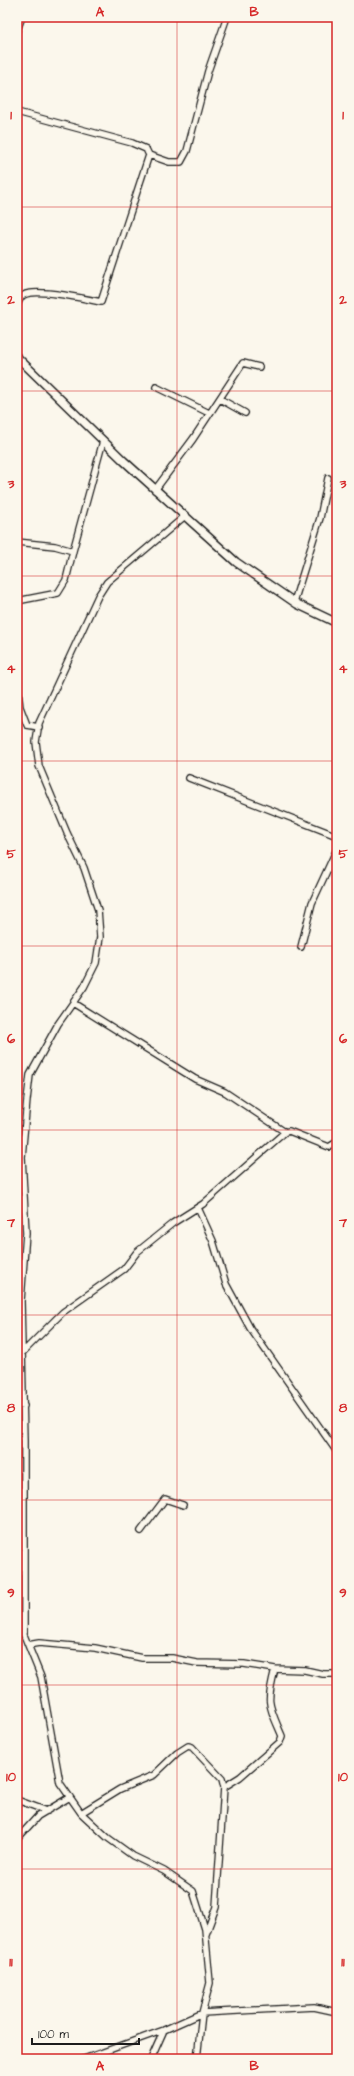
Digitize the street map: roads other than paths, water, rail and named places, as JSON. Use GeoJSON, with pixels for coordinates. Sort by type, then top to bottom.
{"type":"FeatureCollection","features":[{"type":"Feature","properties":{"kind":"street"},"geometry":{"type":"LineString","coordinates":[[17,30],[22,17]]}},
{"type":"Feature","properties":{"kind":"street"},"geometry":{"type":"LineString","coordinates":[[17,112],[132,143],[146,149],[149,155],[169,162],[181,162],[187,151],[208,71],[228,17]]}},
{"type":"Feature","properties":{"kind":"street"},"geometry":{"type":"LineString","coordinates":[[17,304],[23,295],[30,293],[68,296],[101,302],[149,155]]}},
{"type":"Feature","properties":{"kind":"street"},"geometry":{"type":"LineString","coordinates":[[17,357],[155,490],[236,562],[294,602],[337,623]]}},
{"type":"Feature","properties":{"kind":"street"},"geometry":{"type":"LineString","coordinates":[[155,490],[243,363],[259,367]]}},
{"type":"Feature","properties":{"kind":"street"},"geometry":{"type":"LineString","coordinates":[[156,387],[209,414]]}},
{"type":"Feature","properties":{"kind":"street"},"geometry":{"type":"LineString","coordinates":[[220,398],[245,413]]}},
{"type":"Feature","properties":{"kind":"street"},"geometry":{"type":"LineString","coordinates":[[17,601],[58,593],[66,580],[103,441]]}},
{"type":"Feature","properties":{"kind":"street"},"geometry":{"type":"LineString","coordinates":[[294,602],[320,518],[328,478]]}},
{"type":"Feature","properties":{"kind":"street"},"geometry":{"type":"LineString","coordinates":[[185,516],[107,582],[95,602],[39,727],[36,742],[39,766],[67,833],[84,868],[98,910],[100,937],[96,963],[84,987],[58,1024],[30,1075],[22,1157],[26,1233],[21,1301],[24,1406],[24,1635],[41,1677],[60,1783],[81,1813],[108,1838],[133,1856],[164,1871],[193,1891],[206,1936],[210,1983],[202,2013],[197,2059]]}},
{"type":"Feature","properties":{"kind":"street"},"geometry":{"type":"LineString","coordinates":[[17,542],[55,546],[73,551]]}},
{"type":"Feature","properties":{"kind":"street"},"geometry":{"type":"LineString","coordinates":[[17,683],[20,707],[27,725],[39,727]]}},
{"type":"Feature","properties":{"kind":"street"},"geometry":{"type":"LineString","coordinates":[[189,778],[218,791],[337,836]]}},
{"type":"Feature","properties":{"kind":"street"},"geometry":{"type":"LineString","coordinates":[[301,947],[312,904],[337,849]]}},
{"type":"Feature","properties":{"kind":"street"},"geometry":{"type":"LineString","coordinates":[[73,1003],[195,1079],[225,1092],[285,1132]]}},
{"type":"Feature","properties":{"kind":"street"},"geometry":{"type":"LineString","coordinates":[[22,1353],[63,1312],[124,1269],[137,1252],[173,1223],[198,1208],[285,1132],[289,1131],[295,1133],[329,1147],[337,1142]]}},
{"type":"Feature","properties":{"kind":"street"},"geometry":{"type":"LineString","coordinates":[[198,1208],[213,1241],[226,1284],[250,1328],[337,1452]]}},
{"type":"Feature","properties":{"kind":"street"},"geometry":{"type":"LineString","coordinates":[[17,1405],[24,1406]]}},
{"type":"Feature","properties":{"kind":"street"},"geometry":{"type":"LineString","coordinates":[[140,1531],[165,1498],[183,1505]]}},
{"type":"Feature","properties":{"kind":"street"},"geometry":{"type":"LineString","coordinates":[[17,1635],[24,1635]]}},
{"type":"Feature","properties":{"kind":"street"},"geometry":{"type":"LineString","coordinates":[[28,1645],[39,1643],[95,1648],[142,1658],[172,1658],[197,1663],[244,1664],[276,1669],[305,1670],[323,1674],[337,1674]]}},
{"type":"Feature","properties":{"kind":"street"},"geometry":{"type":"LineString","coordinates":[[224,1787],[246,1772],[280,1742],[282,1736],[271,1711],[268,1699],[276,1669]]}},
{"type":"Feature","properties":{"kind":"street"},"geometry":{"type":"LineString","coordinates":[[81,1813],[120,1789],[154,1774],[166,1761],[188,1746],[192,1747],[222,1779],[224,1787],[216,1907],[206,1936]]}},
{"type":"Feature","properties":{"kind":"street"},"geometry":{"type":"LineString","coordinates":[[17,1839],[38,1816],[70,1797]]}},
{"type":"Feature","properties":{"kind":"street"},"geometry":{"type":"LineString","coordinates":[[17,1800],[47,1811]]}},
{"type":"Feature","properties":{"kind":"street"},"geometry":{"type":"LineString","coordinates":[[84,2059],[164,2030],[202,2013],[314,2007],[337,2012]]}},
{"type":"Feature","properties":{"kind":"street"},"geometry":{"type":"LineString","coordinates":[[151,2059],[164,2030]]}}]}
